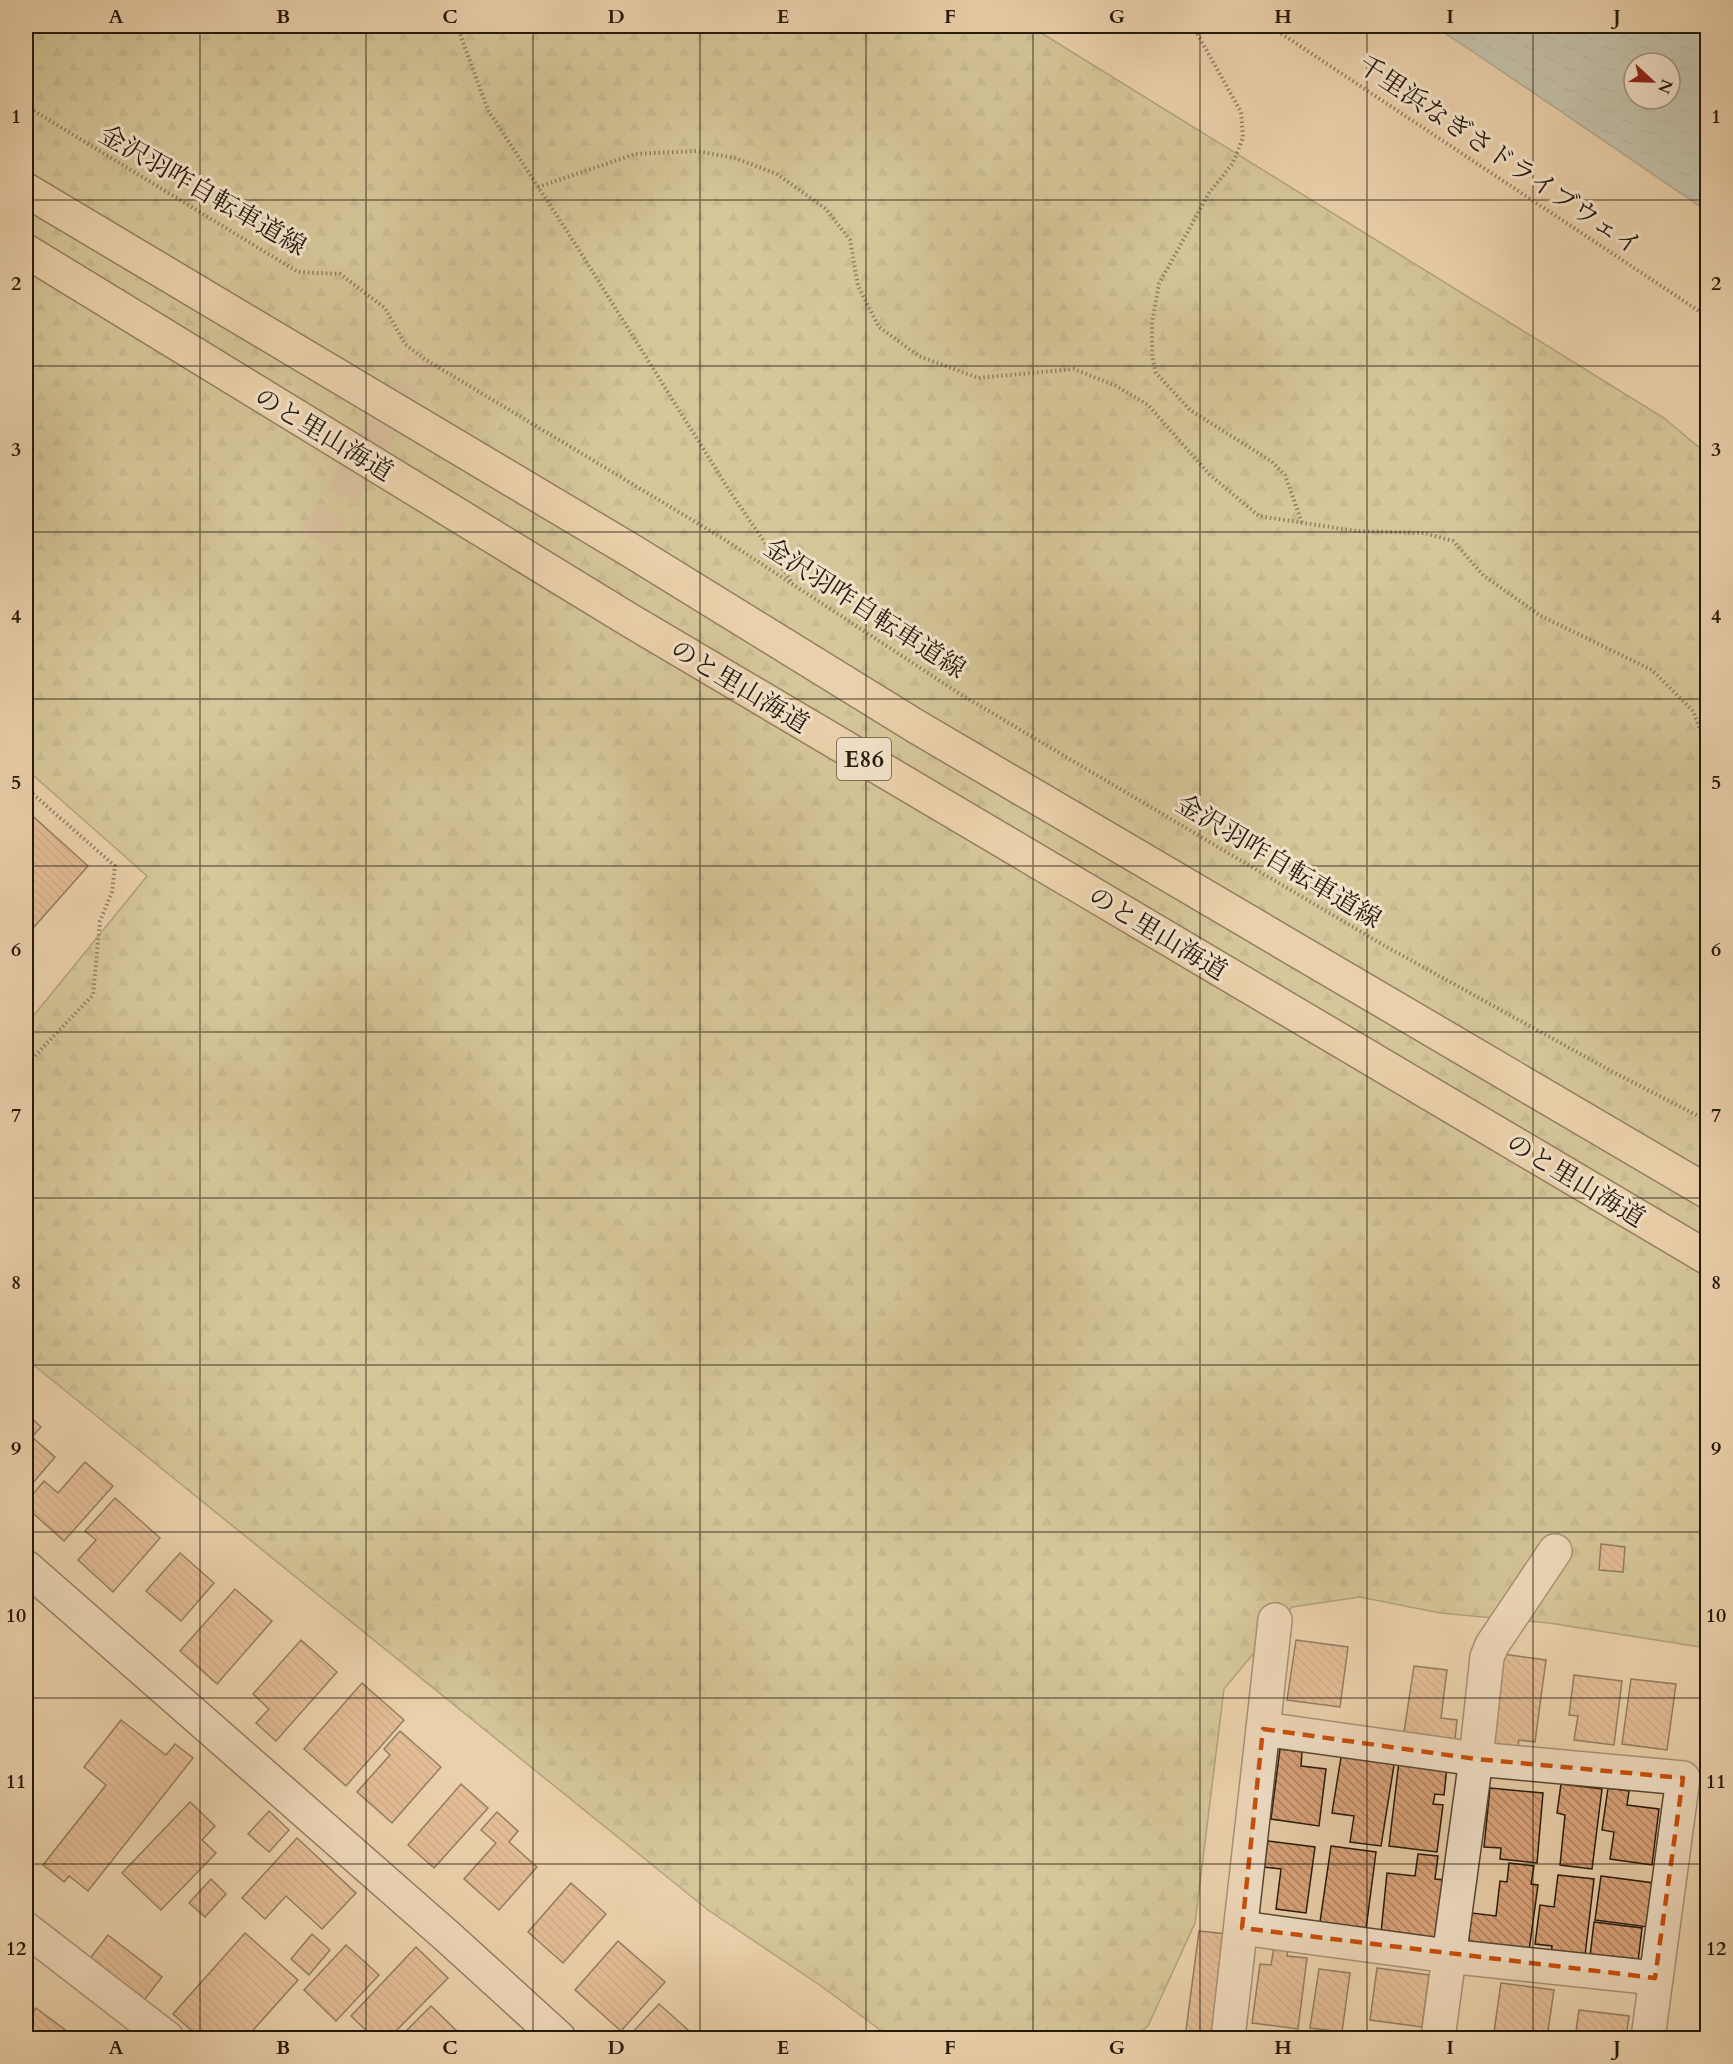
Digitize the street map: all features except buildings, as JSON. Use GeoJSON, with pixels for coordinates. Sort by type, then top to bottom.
{"type":"FeatureCollection","features":[{"type":"Feature","properties":{"kind":"highway","name":"E86"},"geometry":{"type":"LineString","coordinates":[[26,190],[609,538],[917,727],[1707,1192]]}},
{"type":"Feature","properties":{"kind":"highway","name":"のと里山海道"},"geometry":{"type":"LineString","coordinates":[[26,251],[631,621],[1707,1258]]}},
{"type":"Feature","properties":{"kind":"street"},"geometry":{"type":"LineString","coordinates":[[1438,2038],[1476,1758],[1487,1657],[1492,1645],[1555,1551]]}},
{"type":"Feature","properties":{"kind":"street"},"geometry":{"type":"LineString","coordinates":[[26,1567],[559,2038]]}},
{"type":"Feature","properties":{"kind":"street"},"geometry":{"type":"LineString","coordinates":[[1228,2038],[1275,1620]]}},
{"type":"Feature","properties":{"kind":"street"},"geometry":{"type":"LineString","coordinates":[[1263,1728],[1476,1758],[1683,1778],[1648,2038]]}},
{"type":"Feature","properties":{"kind":"street"},"geometry":{"type":"LineString","coordinates":[[1242,1928],[1448,1956],[1655,1978]]}},
{"type":"Feature","properties":{"kind":"street"},"geometry":{"type":"LineString","coordinates":[[26,1929],[167,2038]]}},
{"type":"Feature","properties":{"kind":"path"},"geometry":{"type":"LineString","coordinates":[[457,26],[488,110],[729,490],[794,584]]}},
{"type":"Feature","properties":{"kind":"path"},"geometry":{"type":"LineString","coordinates":[[1193,26],[1241,112],[1243,138],[1233,163],[1209,193],[1159,284],[1152,323],[1152,356],[1156,374],[1190,410],[1271,461],[1285,475],[1302,523]]}},
{"type":"Feature","properties":{"kind":"path","name":"千里浜なぎさドライブウェイ"},"geometry":{"type":"LineString","coordinates":[[1270,26],[1707,317]]}},
{"type":"Feature","properties":{"kind":"path","name":"金沢羽咋自転車道線"},"geometry":{"type":"LineString","coordinates":[[26,106],[298,272],[340,274],[385,308],[405,344],[423,358],[712,532],[960,694],[1385,946],[1613,1072],[1707,1121]]}},
{"type":"Feature","properties":{"kind":"path"},"geometry":{"type":"LineString","coordinates":[[538,187],[635,153],[696,151],[735,158],[777,174],[826,209],[850,240],[858,286],[879,327],[919,356],[978,378],[1074,369],[1116,386],[1148,405],[1210,475],[1259,516],[1356,531],[1425,533],[1453,541],[1484,576],[1541,616],[1652,670],[1693,711],[1707,750]]}},
{"type":"Feature","properties":{"kind":"path"},"geometry":{"type":"LineString","coordinates":[[26,788],[115,866],[112,892],[100,921],[93,994],[26,1065]]}},
{"type":"Feature","properties":{"kind":"highlighted area"},"geometry":{"type":"Polygon","coordinates":[[[1263,1729],[1476,1759],[1683,1778],[1655,1978],[1242,1928],[1263,1729]]]}},
{"type":"Feature","properties":{"kind":"green space"},"geometry":{"type":"Polygon","coordinates":[[[26,26],[1030,26],[1664,418],[1707,454],[1707,1648],[1549,1623],[1440,1613],[1360,1597],[1292,1607],[1224,1689],[1195,1923],[1148,2026],[1132,2038],[891,2038],[821,1986],[708,1910],[26,1359],[26,1025],[147,876],[26,769],[26,26]]]}},
{"type":"Feature","properties":{"kind":"water"},"geometry":{"type":"Polygon","coordinates":[[[1434,26],[1707,26],[1707,211],[1469,49],[1434,26]]]}},
{"type":"Feature","properties":{"kind":"tunnel"},"geometry":{"type":"LineString","coordinates":[[316,539],[423,358]]}}]}
